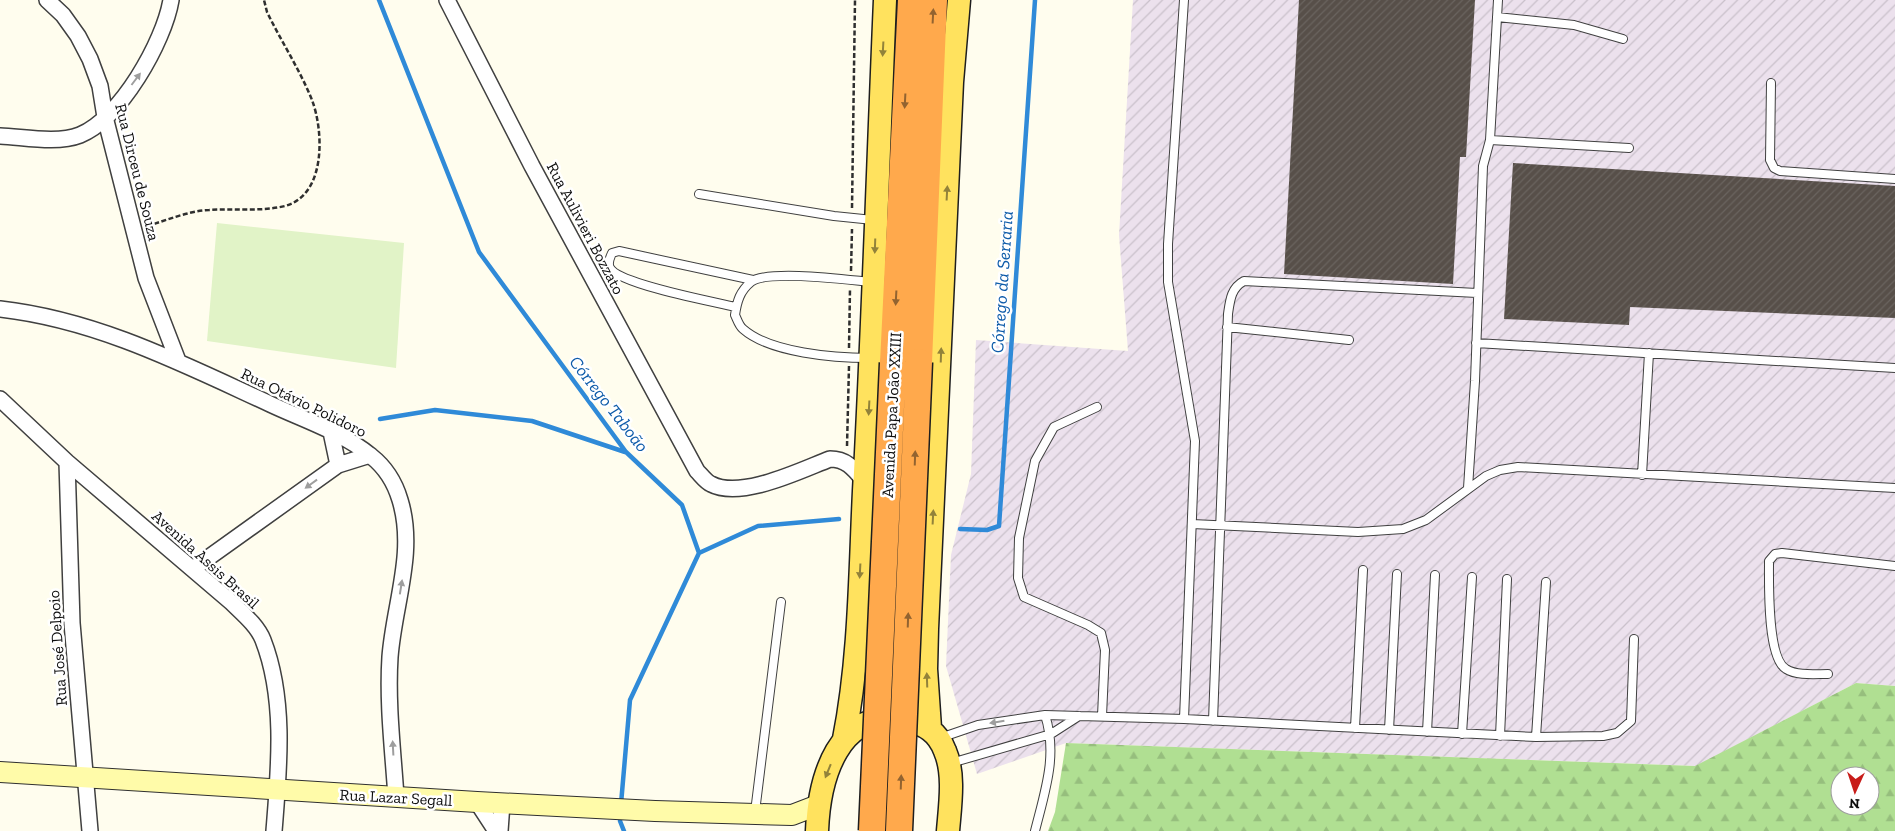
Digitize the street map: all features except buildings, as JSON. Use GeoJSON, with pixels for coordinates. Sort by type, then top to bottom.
{"type":"FeatureCollection","features":[{"type":"Feature","properties":{"kind":"highway","name":"Avenida Papa João XXIII"},"geometry":{"type":"LineString","coordinates":[[872,831],[882,360],[911,0]]}},
{"type":"Feature","properties":{"kind":"highway","name":"Avenida Papa João XXIII"},"geometry":{"type":"LineString","coordinates":[[899,831],[934,0]]}},
{"type":"Feature","properties":{"kind":"main road","name":"Avenida Papa João XXIII"},"geometry":{"type":"LineString","coordinates":[[844,739],[854,678],[865,482],[882,360],[873,283],[885,0]]}},
{"type":"Feature","properties":{"kind":"main road"},"geometry":{"type":"LineString","coordinates":[[948,831],[948,764],[935,733],[926,669],[952,102],[959,0]]}},
{"type":"Feature","properties":{"kind":"main road"},"geometry":{"type":"LineString","coordinates":[[817,831],[818,805],[827,770],[844,739],[858,727],[873,720],[895,718],[917,723],[935,733]]}},
{"type":"Feature","properties":{"kind":"street","name":"Rua Dirceu de Souza"},"geometry":{"type":"LineString","coordinates":[[47,0],[63,15],[90,59],[100,86],[105,117],[146,278],[178,361]]}},
{"type":"Feature","properties":{"kind":"street"},"geometry":{"type":"LineString","coordinates":[[0,136],[60,139],[78,136],[94,128],[138,77],[156,48],[171,0]]}},
{"type":"Feature","properties":{"kind":"street","name":"Rua Aulivieri Bozzato"},"geometry":{"type":"LineString","coordinates":[[447,0],[532,166],[698,471],[711,484],[731,488],[770,482],[830,459],[846,462]]}},
{"type":"Feature","properties":{"kind":"street","name":"Rua Otávio Polidoro"},"geometry":{"type":"LineString","coordinates":[[0,309],[71,322],[113,335],[178,361],[331,432],[370,455],[392,481],[405,521],[405,567],[390,656],[396,797]]}},
{"type":"Feature","properties":{"kind":"street","name":"Avenida Assis Brasil"},"geometry":{"type":"LineString","coordinates":[[0,400],[67,462],[194,568],[244,615],[262,639],[273,679],[278,723],[274,831]]}},
{"type":"Feature","properties":{"kind":"street"},"geometry":{"type":"LineString","coordinates":[[331,432],[338,465]]}},
{"type":"Feature","properties":{"kind":"street"},"geometry":{"type":"LineString","coordinates":[[194,568],[338,465],[370,455]]}},
{"type":"Feature","properties":{"kind":"street","name":"Rua José Delpoio"},"geometry":{"type":"LineString","coordinates":[[67,462],[72,623],[90,831]]}},
{"type":"Feature","properties":{"kind":"street"},"geometry":{"type":"LineString","coordinates":[[846,462],[865,482]]}},
{"type":"Feature","properties":{"kind":"street","name":"Rua Lazar Segall"},"geometry":{"type":"LineString","coordinates":[[0,772],[476,802],[655,811],[792,815],[818,805]]}},
{"type":"Feature","properties":{"kind":"street"},"geometry":{"type":"LineString","coordinates":[[476,802],[496,831]]}},
{"type":"Feature","properties":{"kind":"street"},"geometry":{"type":"LineString","coordinates":[[500,831],[502,803]]}},
{"type":"Feature","properties":{"kind":"street"},"geometry":{"type":"LineString","coordinates":[[792,815],[817,831]]}},
{"type":"Feature","properties":{"kind":"lane"},"geometry":{"type":"LineString","coordinates":[[1184,0],[1168,244],[1168,282],[1195,441],[1184,719]]}},
{"type":"Feature","properties":{"kind":"lane"},"geometry":{"type":"LineString","coordinates":[[1468,488],[1483,166],[1490,140],[1498,0]]}},
{"type":"Feature","properties":{"kind":"lane"},"geometry":{"type":"LineString","coordinates":[[1497,16],[1574,24],[1624,39]]}},
{"type":"Feature","properties":{"kind":"lane"},"geometry":{"type":"LineString","coordinates":[[1771,83],[1770,160],[1774,168],[1780,171],[1895,179]]}},
{"type":"Feature","properties":{"kind":"lane"},"geometry":{"type":"LineString","coordinates":[[1490,140],[1629,148]]}},
{"type":"Feature","properties":{"kind":"lane"},"geometry":{"type":"LineString","coordinates":[[700,194],[875,220]]}},
{"type":"Feature","properties":{"kind":"lane"},"geometry":{"type":"LineString","coordinates":[[736,307],[629,281],[610,269],[608,263],[612,253],[619,251],[753,280],[770,276],[873,283]]}},
{"type":"Feature","properties":{"kind":"lane"},"geometry":{"type":"LineString","coordinates":[[753,280],[738,296],[735,315],[742,328],[767,343],[833,358],[882,360]]}},
{"type":"Feature","properties":{"kind":"lane"},"geometry":{"type":"LineString","coordinates":[[1213,721],[1222,525],[1227,327],[1232,295],[1237,284],[1244,281],[1477,293]]}},
{"type":"Feature","properties":{"kind":"lane"},"geometry":{"type":"LineString","coordinates":[[1227,327],[1349,340]]}},
{"type":"Feature","properties":{"kind":"lane"},"geometry":{"type":"LineString","coordinates":[[1476,342],[1895,368]]}},
{"type":"Feature","properties":{"kind":"lane"},"geometry":{"type":"LineString","coordinates":[[1642,475],[1649,353]]}},
{"type":"Feature","properties":{"kind":"lane"},"geometry":{"type":"LineString","coordinates":[[1097,407],[1054,426],[1035,461],[1019,538],[1018,578],[1024,597],[1088,624],[1102,633],[1105,650],[1102,716]]}},
{"type":"Feature","properties":{"kind":"lane"},"geometry":{"type":"LineString","coordinates":[[1192,524],[1358,532],[1403,529],[1426,520],[1468,488],[1500,470],[1518,468],[1895,488]]}},
{"type":"Feature","properties":{"kind":"lane"},"geometry":{"type":"LineString","coordinates":[[1828,674],[1788,671],[1780,665],[1773,644],[1770,561],[1775,554],[1782,553],[1895,566]]}},
{"type":"Feature","properties":{"kind":"lane"},"geometry":{"type":"LineString","coordinates":[[1355,728],[1363,570]]}},
{"type":"Feature","properties":{"kind":"lane"},"geometry":{"type":"LineString","coordinates":[[1389,730],[1397,574]]}},
{"type":"Feature","properties":{"kind":"lane"},"geometry":{"type":"LineString","coordinates":[[1427,732],[1435,576]]}},
{"type":"Feature","properties":{"kind":"lane"},"geometry":{"type":"LineString","coordinates":[[1462,734],[1472,576]]}},
{"type":"Feature","properties":{"kind":"lane"},"geometry":{"type":"LineString","coordinates":[[1500,736],[1507,579]]}},
{"type":"Feature","properties":{"kind":"lane"},"geometry":{"type":"LineString","coordinates":[[1536,738],[1546,582]]}},
{"type":"Feature","properties":{"kind":"lane"},"geometry":{"type":"LineString","coordinates":[[754,814],[781,602]]}},
{"type":"Feature","properties":{"kind":"lane"},"geometry":{"type":"LineString","coordinates":[[935,733],[1045,714],[1184,719],[1536,738],[1603,736],[1625,728],[1631,721],[1634,639]]}},
{"type":"Feature","properties":{"kind":"lane"},"geometry":{"type":"LineString","coordinates":[[1035,831],[1050,766],[1051,734],[1045,714]]}},
{"type":"Feature","properties":{"kind":"lane"},"geometry":{"type":"LineString","coordinates":[[948,764],[1051,734],[1080,716]]}},
{"type":"Feature","properties":{"kind":"path"},"geometry":{"type":"LineString","coordinates":[[133,230],[192,212],[286,206],[302,198],[315,179],[320,143],[312,101],[267,12],[264,0]]}},
{"type":"Feature","properties":{"kind":"path"},"geometry":{"type":"LineString","coordinates":[[846,462],[856,0]]}},
{"type":"Feature","properties":{"kind":"shaded area"},"geometry":{"type":"Polygon","coordinates":[[[1133,0],[1895,0],[1895,686],[1856,683],[1696,766],[1066,743],[977,774],[946,666],[951,555],[971,474],[976,340],[1128,351],[1119,235],[1133,0]]]}},
{"type":"Feature","properties":{"kind":"green space"},"geometry":{"type":"Polygon","coordinates":[[[217,223],[404,243],[396,368],[207,341],[217,223]]]}},
{"type":"Feature","properties":{"kind":"green space"},"geometry":{"type":"Polygon","coordinates":[[[1856,683],[1895,686],[1895,831],[1048,831],[1055,812],[1066,743],[1695,766],[1856,683]]]}},
{"type":"Feature","properties":{"kind":"waterway","name":"Córrego Taboão"},"geometry":{"type":"LineString","coordinates":[[379,0],[479,252],[626,452],[682,505],[699,553],[630,700],[621,804]]}},
{"type":"Feature","properties":{"kind":"waterway","name":"Córrego da Serraria"},"geometry":{"type":"LineString","coordinates":[[960,529],[987,530],[999,526],[1035,0]]}},
{"type":"Feature","properties":{"kind":"waterway"},"geometry":{"type":"LineString","coordinates":[[380,419],[435,410],[532,421],[625,452]]}},
{"type":"Feature","properties":{"kind":"waterway","name":"Córrego da Serraria"},"geometry":{"type":"LineString","coordinates":[[699,553],[758,526],[839,519]]}},
{"type":"Feature","properties":{"kind":"waterway","name":"Córrego Taboão"},"geometry":{"type":"LineString","coordinates":[[621,814],[620,821],[624,831]]}}]}
